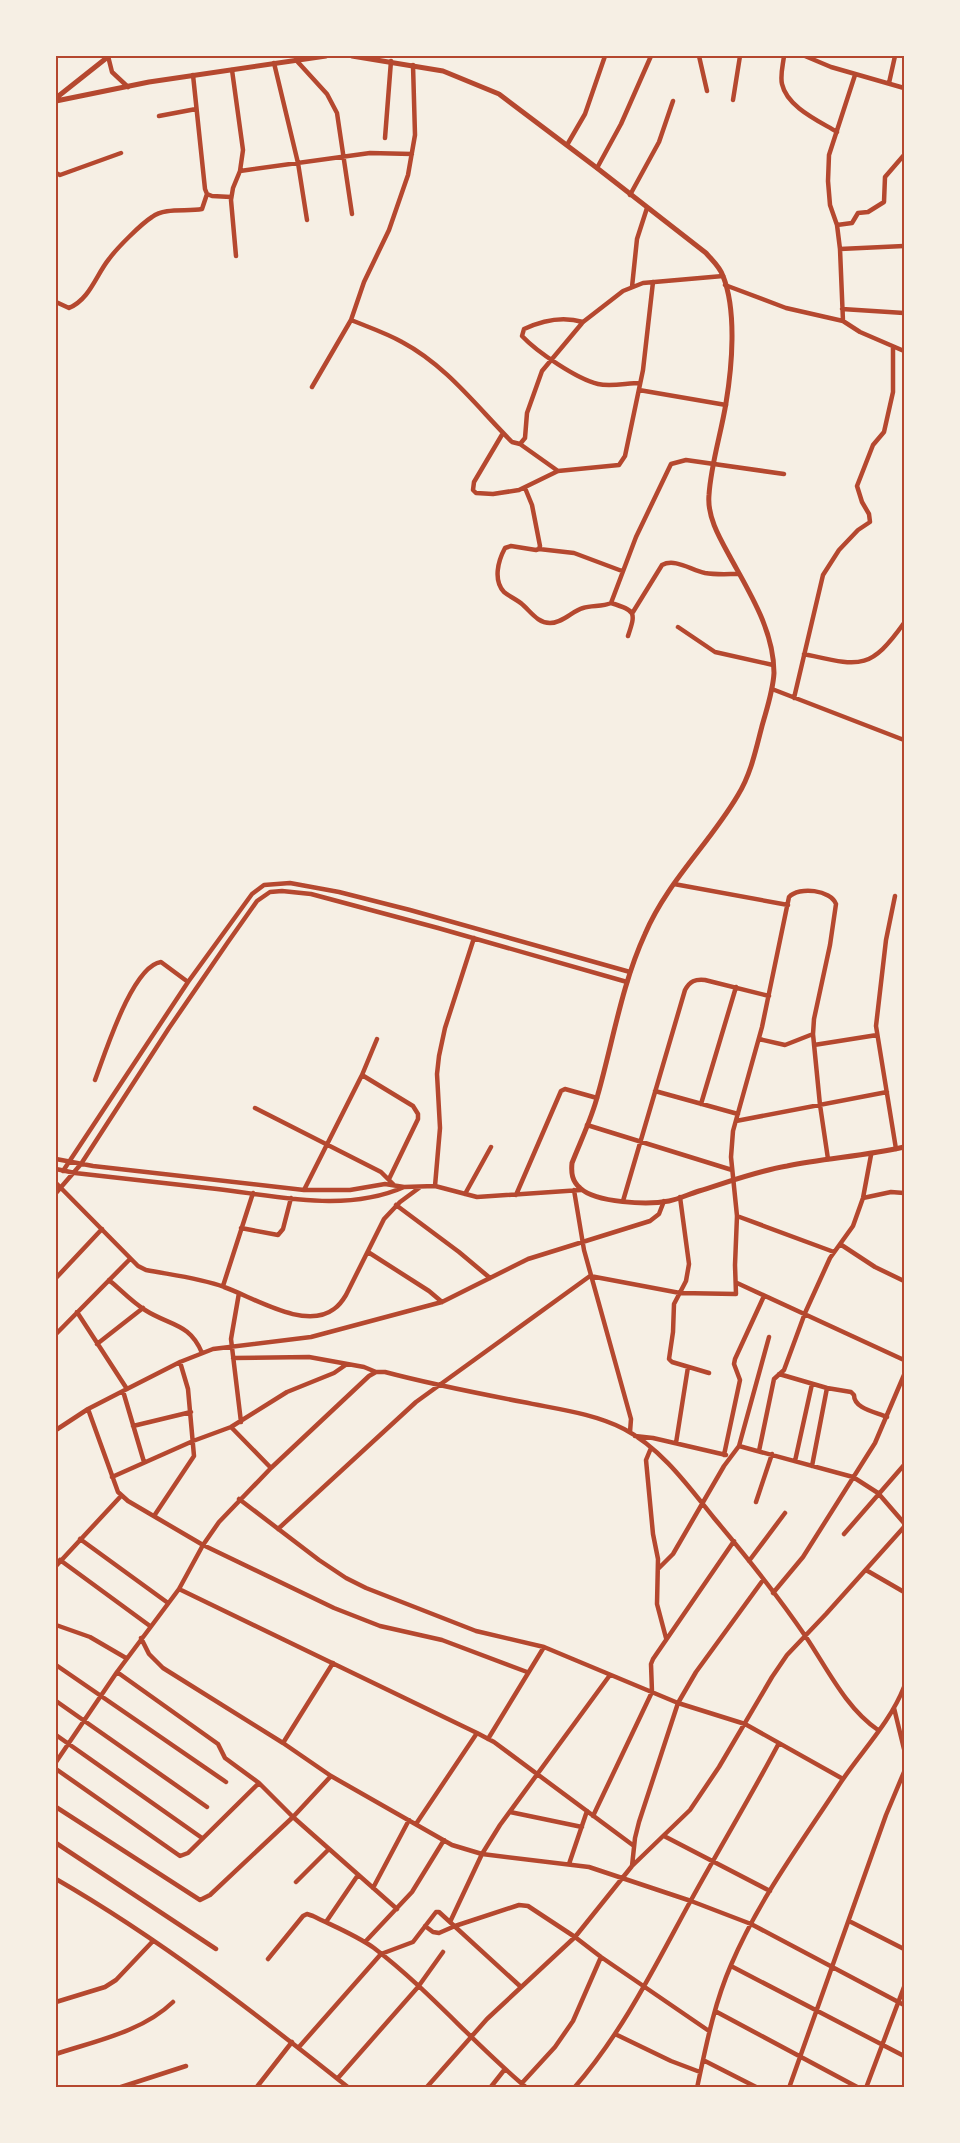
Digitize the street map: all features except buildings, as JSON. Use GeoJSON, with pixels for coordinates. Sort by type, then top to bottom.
{"type":"FeatureCollection","features":[{"type":"Feature","properties":{"kind":"street"},"geometry":{"type":"LineString","coordinates":[[56,100],[108,56],[112,72],[128,87]]}},
{"type":"Feature","properties":{"kind":"street"},"geometry":{"type":"LineString","coordinates":[[56,100],[193,75],[326,56]]}},
{"type":"Feature","properties":{"kind":"street"},"geometry":{"type":"LineString","coordinates":[[352,56],[443,71],[499,94],[706,253],[723,276],[732,318],[726,405],[708,496],[718,536],[763,621],[769,638],[773,665],[772,689],[753,759],[739,794],[674,884],[645,933],[630,972],[597,1098],[572,1163],[575,1182],[581,1190]]}},
{"type":"Feature","properties":{"kind":"street"},"geometry":{"type":"LineString","coordinates":[[567,145],[585,114],[605,56]]}},
{"type":"Feature","properties":{"kind":"street"},"geometry":{"type":"LineString","coordinates":[[597,168],[621,124],[651,56]]}},
{"type":"Feature","properties":{"kind":"street"},"geometry":{"type":"LineString","coordinates":[[699,56],[707,91]]}},
{"type":"Feature","properties":{"kind":"street"},"geometry":{"type":"LineString","coordinates":[[733,100],[740,56]]}},
{"type":"Feature","properties":{"kind":"street"},"geometry":{"type":"LineString","coordinates":[[784,56],[781,73],[784,90],[798,108],[837,132]]}},
{"type":"Feature","properties":{"kind":"street"},"geometry":{"type":"LineString","coordinates":[[805,56],[855,75],[904,88]]}},
{"type":"Feature","properties":{"kind":"street"},"geometry":{"type":"LineString","coordinates":[[889,83],[895,56]]}},
{"type":"Feature","properties":{"kind":"street"},"geometry":{"type":"LineString","coordinates":[[296,60],[334,104],[352,214]]}},
{"type":"Feature","properties":{"kind":"street"},"geometry":{"type":"LineString","coordinates":[[385,138],[391,61]]}},
{"type":"Feature","properties":{"kind":"street"},"geometry":{"type":"LineString","coordinates":[[274,63],[298,163],[307,220]]}},
{"type":"Feature","properties":{"kind":"street"},"geometry":{"type":"LineString","coordinates":[[312,387],[351,320],[364,282],[389,230],[408,175],[415,135],[413,65]]}},
{"type":"Feature","properties":{"kind":"street"},"geometry":{"type":"LineString","coordinates":[[232,70],[243,150],[240,171],[231,197],[236,256]]}},
{"type":"Feature","properties":{"kind":"street"},"geometry":{"type":"LineString","coordinates":[[56,302],[69,308],[75,305],[87,294],[111,256],[152,217],[174,211],[202,209],[207,194],[193,75]]}},
{"type":"Feature","properties":{"kind":"street"},"geometry":{"type":"LineString","coordinates":[[843,321],[840,249],[837,225],[830,205],[828,181],[830,155],[855,75]]}},
{"type":"Feature","properties":{"kind":"street"},"geometry":{"type":"LineString","coordinates":[[630,195],[659,142],[673,101]]}},
{"type":"Feature","properties":{"kind":"street"},"geometry":{"type":"LineString","coordinates":[[159,116],[196,109]]}},
{"type":"Feature","properties":{"kind":"street"},"geometry":{"type":"LineString","coordinates":[[240,171],[383,152],[412,154]]}},
{"type":"Feature","properties":{"kind":"street"},"geometry":{"type":"LineString","coordinates":[[56,173],[60,175],[122,153]]}},
{"type":"Feature","properties":{"kind":"street"},"geometry":{"type":"LineString","coordinates":[[837,225],[852,223],[858,213],[868,212],[884,202],[885,177],[904,155]]}},
{"type":"Feature","properties":{"kind":"street"},"geometry":{"type":"LineString","coordinates":[[207,194],[231,197]]}},
{"type":"Feature","properties":{"kind":"street"},"geometry":{"type":"LineString","coordinates":[[632,287],[636,238],[647,208]]}},
{"type":"Feature","properties":{"kind":"street"},"geometry":{"type":"LineString","coordinates":[[840,249],[904,246]]}},
{"type":"Feature","properties":{"kind":"street"},"geometry":{"type":"LineString","coordinates":[[520,444],[525,438],[527,413],[538,380],[551,359],[583,322],[632,287],[653,282],[723,276]]}},
{"type":"Feature","properties":{"kind":"street"},"geometry":{"type":"LineString","coordinates":[[503,433],[474,482],[473,490],[476,493],[493,494],[525,488],[558,471],[619,465],[625,456],[639,390],[653,282]]}},
{"type":"Feature","properties":{"kind":"street"},"geometry":{"type":"LineString","coordinates":[[725,285],[786,308],[843,321],[860,332],[904,351]]}},
{"type":"Feature","properties":{"kind":"street"},"geometry":{"type":"LineString","coordinates":[[842,309],[904,314]]}},
{"type":"Feature","properties":{"kind":"street"},"geometry":{"type":"LineString","coordinates":[[583,322],[558,318],[524,329],[522,336],[551,359],[597,384],[640,383]]}},
{"type":"Feature","properties":{"kind":"street"},"geometry":{"type":"LineString","coordinates":[[351,320],[403,342],[435,364],[512,442],[520,444],[558,471]]}},
{"type":"Feature","properties":{"kind":"street"},"geometry":{"type":"LineString","coordinates":[[794,698],[823,575],[839,550],[858,530],[870,522],[857,486],[873,445],[884,432],[892,392],[892,347]]}},
{"type":"Feature","properties":{"kind":"street"},"geometry":{"type":"LineString","coordinates":[[639,390],[726,405]]}},
{"type":"Feature","properties":{"kind":"street"},"geometry":{"type":"LineString","coordinates":[[622,571],[580,555],[511,546],[506,548],[497,571],[498,583],[503,591],[518,601],[539,621],[548,624],[586,607],[604,606],[611,603],[615,597],[622,571],[671,464],[686,460],[784,474]]}},
{"type":"Feature","properties":{"kind":"street"},"geometry":{"type":"LineString","coordinates":[[525,488],[538,531],[539,549]]}},
{"type":"Feature","properties":{"kind":"street"},"geometry":{"type":"LineString","coordinates":[[628,636],[633,612],[662,565],[673,562],[705,573],[739,574]]}},
{"type":"Feature","properties":{"kind":"street"},"geometry":{"type":"LineString","coordinates":[[611,603],[633,612]]}},
{"type":"Feature","properties":{"kind":"street"},"geometry":{"type":"LineString","coordinates":[[804,654],[846,663],[861,662],[877,655],[886,647],[904,622]]}},
{"type":"Feature","properties":{"kind":"street"},"geometry":{"type":"LineString","coordinates":[[678,627],[714,652],[773,665]]}},
{"type":"Feature","properties":{"kind":"street"},"geometry":{"type":"LineString","coordinates":[[772,689],[904,740]]}},
{"type":"Feature","properties":{"kind":"street"},"geometry":{"type":"LineString","coordinates":[[63,1171],[188,982],[252,894],[264,885],[290,883],[339,892],[410,909],[630,972]]}},
{"type":"Feature","properties":{"kind":"street"},"geometry":{"type":"LineString","coordinates":[[674,884],[788,905]]}},
{"type":"Feature","properties":{"kind":"street"},"geometry":{"type":"LineString","coordinates":[[56,1192],[75,1173],[228,942],[262,896],[270,892],[311,894],[627,982]]}},
{"type":"Feature","properties":{"kind":"street"},"geometry":{"type":"LineString","coordinates":[[278,1529],[416,1402],[590,1276],[680,1293],[733,1295],[737,1291],[735,1265],[737,1216],[732,1145],[736,1121],[769,996],[789,897],[797,892],[829,894],[834,898],[836,904],[830,945],[814,1018],[813,1034],[828,1159]]}},
{"type":"Feature","properties":{"kind":"street"},"geometry":{"type":"LineString","coordinates":[[895,896],[877,1005],[877,1035],[896,1149]]}},
{"type":"Feature","properties":{"kind":"street"},"geometry":{"type":"LineString","coordinates":[[435,1186],[440,1128],[439,1056],[445,1028],[474,938]]}},
{"type":"Feature","properties":{"kind":"street"},"geometry":{"type":"LineString","coordinates":[[95,1080],[129,996],[149,967],[161,962],[188,982]]}},
{"type":"Feature","properties":{"kind":"street"},"geometry":{"type":"LineString","coordinates":[[623,1201],[685,990],[689,983],[696,979],[705,980],[769,996]]}},
{"type":"Feature","properties":{"kind":"street"},"geometry":{"type":"LineString","coordinates":[[701,1104],[736,987]]}},
{"type":"Feature","properties":{"kind":"street"},"geometry":{"type":"LineString","coordinates":[[759,1039],[785,1045],[813,1034]]}},
{"type":"Feature","properties":{"kind":"street"},"geometry":{"type":"LineString","coordinates":[[814,1045],[877,1035]]}},
{"type":"Feature","properties":{"kind":"street"},"geometry":{"type":"LineString","coordinates":[[304,1190],[362,1075],[377,1040]]}},
{"type":"Feature","properties":{"kind":"street"},"geometry":{"type":"LineString","coordinates":[[362,1075],[413,1106],[418,1114],[418,1119],[389,1179]]}},
{"type":"Feature","properties":{"kind":"street"},"geometry":{"type":"LineString","coordinates":[[516,1195],[561,1091],[565,1089],[597,1098]]}},
{"type":"Feature","properties":{"kind":"street"},"geometry":{"type":"LineString","coordinates":[[655,1091],[738,1114]]}},
{"type":"Feature","properties":{"kind":"street"},"geometry":{"type":"LineString","coordinates":[[736,1121],[886,1092]]}},
{"type":"Feature","properties":{"kind":"street"},"geometry":{"type":"LineString","coordinates":[[255,1108],[381,1172],[394,1186]]}},
{"type":"Feature","properties":{"kind":"street"},"geometry":{"type":"LineString","coordinates":[[587,1125],[732,1170]]}},
{"type":"Feature","properties":{"kind":"street"},"geometry":{"type":"LineString","coordinates":[[465,1194],[491,1147]]}},
{"type":"Feature","properties":{"kind":"street"},"geometry":{"type":"LineString","coordinates":[[56,1159],[81,1164],[304,1190],[341,1191],[385,1184],[419,1188],[435,1186],[477,1197],[581,1190],[592,1195],[623,1201],[653,1203],[664,1202],[787,1166],[871,1155],[904,1147]]}},
{"type":"Feature","properties":{"kind":"street"},"geometry":{"type":"LineString","coordinates":[[759,1451],[773,1383],[784,1370],[805,1313],[834,1252],[853,1226],[863,1198],[871,1155]]}},
{"type":"Feature","properties":{"kind":"street"},"geometry":{"type":"LineString","coordinates":[[56,1169],[291,1198],[351,1200],[389,1194],[404,1187]]}},
{"type":"Feature","properties":{"kind":"street"},"geometry":{"type":"LineString","coordinates":[[56,1183],[130,1259],[146,1270],[223,1286],[281,1311],[314,1316],[326,1314],[339,1305],[384,1219],[396,1205],[419,1188]]}},
{"type":"Feature","properties":{"kind":"street"},"geometry":{"type":"LineString","coordinates":[[574,1190],[581,1241],[631,1419],[632,1434]]}},
{"type":"Feature","properties":{"kind":"street"},"geometry":{"type":"LineString","coordinates":[[863,1198],[891,1192],[904,1193]]}},
{"type":"Feature","properties":{"kind":"street"},"geometry":{"type":"LineString","coordinates":[[223,1286],[253,1193]]}},
{"type":"Feature","properties":{"kind":"street"},"geometry":{"type":"LineString","coordinates":[[680,1197],[689,1264],[686,1281],[674,1304],[669,1359],[709,1373]]}},
{"type":"Feature","properties":{"kind":"street"},"geometry":{"type":"LineString","coordinates":[[242,1228],[278,1234],[283,1229],[291,1198]]}},
{"type":"Feature","properties":{"kind":"street"},"geometry":{"type":"LineString","coordinates":[[56,1430],[88,1409],[202,1353],[232,1345],[311,1337],[442,1302],[528,1259],[650,1221],[659,1214],[664,1202]]}},
{"type":"Feature","properties":{"kind":"street"},"geometry":{"type":"LineString","coordinates":[[396,1205],[490,1278]]}},
{"type":"Feature","properties":{"kind":"street"},"geometry":{"type":"LineString","coordinates":[[737,1216],[834,1252]]}},
{"type":"Feature","properties":{"kind":"street"},"geometry":{"type":"LineString","coordinates":[[56,1278],[102,1229]]}},
{"type":"Feature","properties":{"kind":"street"},"geometry":{"type":"LineString","coordinates":[[840,1244],[875,1267],[904,1281]]}},
{"type":"Feature","properties":{"kind":"street"},"geometry":{"type":"LineString","coordinates":[[368,1252],[429,1291],[442,1302]]}},
{"type":"Feature","properties":{"kind":"street"},"geometry":{"type":"LineString","coordinates":[[56,1334],[130,1259]]}},
{"type":"Feature","properties":{"kind":"street"},"geometry":{"type":"LineString","coordinates":[[109,1280],[143,1308],[190,1332],[202,1353]]}},
{"type":"Feature","properties":{"kind":"street"},"geometry":{"type":"LineString","coordinates":[[736,1283],[904,1360]]}},
{"type":"Feature","properties":{"kind":"street"},"geometry":{"type":"LineString","coordinates":[[239,1293],[231,1330],[241,1422]]}},
{"type":"Feature","properties":{"kind":"street"},"geometry":{"type":"LineString","coordinates":[[724,1455],[740,1380],[734,1364],[735,1359],[764,1296]]}},
{"type":"Feature","properties":{"kind":"street"},"geometry":{"type":"LineString","coordinates":[[98,1344],[143,1308]]}},
{"type":"Feature","properties":{"kind":"street"},"geometry":{"type":"LineString","coordinates":[[77,1312],[125,1390],[144,1462]]}},
{"type":"Feature","properties":{"kind":"street"},"geometry":{"type":"LineString","coordinates":[[658,1569],[673,1554],[739,1446],[769,1337]]}},
{"type":"Feature","properties":{"kind":"street"},"geometry":{"type":"LineString","coordinates":[[233,1358],[309,1357],[364,1366],[376,1372],[384,1372],[436,1386],[572,1412],[614,1425],[632,1434],[672,1468],[734,1540],[804,1635],[853,1708],[878,1730]]}},
{"type":"Feature","properties":{"kind":"street"},"geometry":{"type":"LineString","coordinates":[[154,1516],[193,1461],[188,1389],[180,1362]]}},
{"type":"Feature","properties":{"kind":"street"},"geometry":{"type":"LineString","coordinates":[[112,1477],[193,1441],[231,1427],[287,1392],[334,1373],[347,1363]]}},
{"type":"Feature","properties":{"kind":"street"},"geometry":{"type":"LineString","coordinates":[[676,1443],[688,1367]]}},
{"type":"Feature","properties":{"kind":"street"},"geometry":{"type":"LineString","coordinates":[[56,1762],[126,1658],[179,1589],[203,1545],[219,1522],[271,1468],[376,1372]]}},
{"type":"Feature","properties":{"kind":"street"},"geometry":{"type":"LineString","coordinates":[[779,1374],[827,1389],[850,1392],[854,1395],[857,1405],[887,1417]]}},
{"type":"Feature","properties":{"kind":"street"},"geometry":{"type":"LineString","coordinates":[[773,1593],[803,1557],[875,1443],[904,1375]]}},
{"type":"Feature","properties":{"kind":"street"},"geometry":{"type":"LineString","coordinates":[[795,1461],[812,1384]]}},
{"type":"Feature","properties":{"kind":"street"},"geometry":{"type":"LineString","coordinates":[[812,1466],[827,1389]]}},
{"type":"Feature","properties":{"kind":"street"},"geometry":{"type":"LineString","coordinates":[[88,1409],[112,1477],[122,1496],[154,1516],[203,1545],[343,1611],[407,1634],[442,1640],[527,1672]]}},
{"type":"Feature","properties":{"kind":"street"},"geometry":{"type":"LineString","coordinates":[[134,1426],[191,1412]]}},
{"type":"Feature","properties":{"kind":"street"},"geometry":{"type":"LineString","coordinates":[[231,1427],[271,1468]]}},
{"type":"Feature","properties":{"kind":"street"},"geometry":{"type":"LineString","coordinates":[[632,1434],[731,1457]]}},
{"type":"Feature","properties":{"kind":"street"},"geometry":{"type":"LineString","coordinates":[[426,2088],[471,2036],[575,1937],[632,1866],[690,1810],[704,1792],[787,1655],[866,1570],[904,1525],[878,1493],[853,1477],[739,1446]]}},
{"type":"Feature","properties":{"kind":"street"},"geometry":{"type":"LineString","coordinates":[[651,1448],[646,1460],[658,1569],[657,1604],[666,1638]]}},
{"type":"Feature","properties":{"kind":"street"},"geometry":{"type":"LineString","coordinates":[[756,1502],[772,1454]]}},
{"type":"Feature","properties":{"kind":"street"},"geometry":{"type":"LineString","coordinates":[[844,1534],[904,1466]]}},
{"type":"Feature","properties":{"kind":"street"},"geometry":{"type":"LineString","coordinates":[[56,1566],[122,1496]]}},
{"type":"Feature","properties":{"kind":"street"},"geometry":{"type":"LineString","coordinates":[[239,1499],[346,1578],[366,1588],[476,1631],[544,1647],[572,1657],[610,1676],[678,1703],[745,1724],[843,1779]]}},
{"type":"Feature","properties":{"kind":"street"},"geometry":{"type":"LineString","coordinates":[[749,1561],[785,1513]]}},
{"type":"Feature","properties":{"kind":"street"},"geometry":{"type":"LineString","coordinates":[[80,1539],[168,1603]]}},
{"type":"Feature","properties":{"kind":"street"},"geometry":{"type":"LineString","coordinates":[[593,1816],[652,1692],[651,1664],[666,1638],[734,1540]]}},
{"type":"Feature","properties":{"kind":"street"},"geometry":{"type":"LineString","coordinates":[[60,1560],[150,1626]]}},
{"type":"Feature","properties":{"kind":"street"},"geometry":{"type":"LineString","coordinates":[[866,1570],[904,1592]]}},
{"type":"Feature","properties":{"kind":"street"},"geometry":{"type":"LineString","coordinates":[[632,1866],[639,1822],[678,1703],[696,1672],[763,1580]]}},
{"type":"Feature","properties":{"kind":"street"},"geometry":{"type":"LineString","coordinates":[[179,1589],[488,1739],[634,1846]]}},
{"type":"Feature","properties":{"kind":"street"},"geometry":{"type":"LineString","coordinates":[[56,1625],[90,1637],[126,1658]]}},
{"type":"Feature","properties":{"kind":"street"},"geometry":{"type":"LineString","coordinates":[[141,1638],[153,1660],[163,1668],[283,1743],[331,1776],[444,1840],[482,1854],[595,1868],[690,1901],[751,1924],[904,2005]]}},
{"type":"Feature","properties":{"kind":"street"},"geometry":{"type":"LineString","coordinates":[[488,1739],[544,1647]]}},
{"type":"Feature","properties":{"kind":"street"},"geometry":{"type":"LineString","coordinates":[[283,1743],[333,1663]]}},
{"type":"Feature","properties":{"kind":"street"},"geometry":{"type":"LineString","coordinates":[[56,1665],[226,1782]]}},
{"type":"Feature","properties":{"kind":"street"},"geometry":{"type":"LineString","coordinates":[[117,1672],[218,1744],[225,1758],[259,1783],[397,1909]]}},
{"type":"Feature","properties":{"kind":"street"},"geometry":{"type":"LineString","coordinates":[[450,1922],[482,1854],[610,1676]]}},
{"type":"Feature","properties":{"kind":"street"},"geometry":{"type":"LineString","coordinates":[[697,2088],[715,2011],[730,1966],[751,1924],[843,1779],[894,1708],[904,1687]]}},
{"type":"Feature","properties":{"kind":"street"},"geometry":{"type":"LineString","coordinates":[[56,1701],[207,1807]]}},
{"type":"Feature","properties":{"kind":"street"},"geometry":{"type":"LineString","coordinates":[[894,1708],[904,1749]]}},
{"type":"Feature","properties":{"kind":"street"},"geometry":{"type":"LineString","coordinates":[[898,1723],[904,1724]]}},
{"type":"Feature","properties":{"kind":"street"},"geometry":{"type":"LineString","coordinates":[[416,1824],[477,1733]]}},
{"type":"Feature","properties":{"kind":"street"},"geometry":{"type":"LineString","coordinates":[[56,1735],[202,1838]]}},
{"type":"Feature","properties":{"kind":"street"},"geometry":{"type":"LineString","coordinates":[[574,2088],[615,2034],[644,1988],[779,1743]]}},
{"type":"Feature","properties":{"kind":"street"},"geometry":{"type":"LineString","coordinates":[[56,1769],[180,1856],[188,1853],[259,1783]]}},
{"type":"Feature","properties":{"kind":"street"},"geometry":{"type":"LineString","coordinates":[[789,2088],[886,1815],[904,1772]]}},
{"type":"Feature","properties":{"kind":"street"},"geometry":{"type":"LineString","coordinates":[[56,1807],[200,1900],[210,1895],[294,1817],[331,1776]]}},
{"type":"Feature","properties":{"kind":"street"},"geometry":{"type":"LineString","coordinates":[[569,1864],[587,1811]]}},
{"type":"Feature","properties":{"kind":"street"},"geometry":{"type":"LineString","coordinates":[[510,1812],[582,1827]]}},
{"type":"Feature","properties":{"kind":"street"},"geometry":{"type":"LineString","coordinates":[[373,1888],[409,1820]]}},
{"type":"Feature","properties":{"kind":"street"},"geometry":{"type":"LineString","coordinates":[[664,1836],[770,1891]]}},
{"type":"Feature","properties":{"kind":"street"},"geometry":{"type":"LineString","coordinates":[[365,1942],[397,1909],[425,1875],[444,1840]]}},
{"type":"Feature","properties":{"kind":"street"},"geometry":{"type":"LineString","coordinates":[[56,1843],[216,1949]]}},
{"type":"Feature","properties":{"kind":"street"},"geometry":{"type":"LineString","coordinates":[[296,1882],[329,1849]]}},
{"type":"Feature","properties":{"kind":"street"},"geometry":{"type":"LineString","coordinates":[[326,1922],[358,1875]]}},
{"type":"Feature","properties":{"kind":"street"},"geometry":{"type":"LineString","coordinates":[[56,1879],[100,1904],[196,1970],[350,2088]]}},
{"type":"Feature","properties":{"kind":"street"},"geometry":{"type":"LineString","coordinates":[[425,1926],[439,1934],[455,1926],[523,1905],[533,1908],[601,1958],[709,2031]]}},
{"type":"Feature","properties":{"kind":"street"},"geometry":{"type":"LineString","coordinates":[[299,2048],[381,1954],[413,1941],[436,1912],[455,1926],[521,1988]]}},
{"type":"Feature","properties":{"kind":"street"},"geometry":{"type":"LineString","coordinates":[[268,1959],[303,1916],[308,1914],[326,1922],[365,1942],[381,1954],[527,2088]]}},
{"type":"Feature","properties":{"kind":"street"},"geometry":{"type":"LineString","coordinates":[[849,1921],[904,1949]]}},
{"type":"Feature","properties":{"kind":"street"},"geometry":{"type":"LineString","coordinates":[[56,2002],[105,1987],[116,1980],[153,1941]]}},
{"type":"Feature","properties":{"kind":"street"},"geometry":{"type":"LineString","coordinates":[[338,2078],[418,1987],[443,1952]]}},
{"type":"Feature","properties":{"kind":"street"},"geometry":{"type":"LineString","coordinates":[[522,2084],[555,2047],[573,2021],[601,1958]]}},
{"type":"Feature","properties":{"kind":"street"},"geometry":{"type":"LineString","coordinates":[[730,1966],[904,2056]]}},
{"type":"Feature","properties":{"kind":"street"},"geometry":{"type":"LineString","coordinates":[[866,2088],[904,1987]]}},
{"type":"Feature","properties":{"kind":"street"},"geometry":{"type":"LineString","coordinates":[[56,2054],[154,2018],[173,2002]]}},
{"type":"Feature","properties":{"kind":"street"},"geometry":{"type":"LineString","coordinates":[[715,2011],[859,2088]]}},
{"type":"Feature","properties":{"kind":"street"},"geometry":{"type":"LineString","coordinates":[[615,2034],[700,2072]]}},
{"type":"Feature","properties":{"kind":"street"},"geometry":{"type":"LineString","coordinates":[[256,2088],[292,2042]]}},
{"type":"Feature","properties":{"kind":"street"},"geometry":{"type":"LineString","coordinates":[[703,2060],[758,2088]]}},
{"type":"Feature","properties":{"kind":"street"},"geometry":{"type":"LineString","coordinates":[[118,2088],[186,2066]]}},
{"type":"Feature","properties":{"kind":"street"},"geometry":{"type":"LineString","coordinates":[[490,2088],[505,2069]]}}]}
